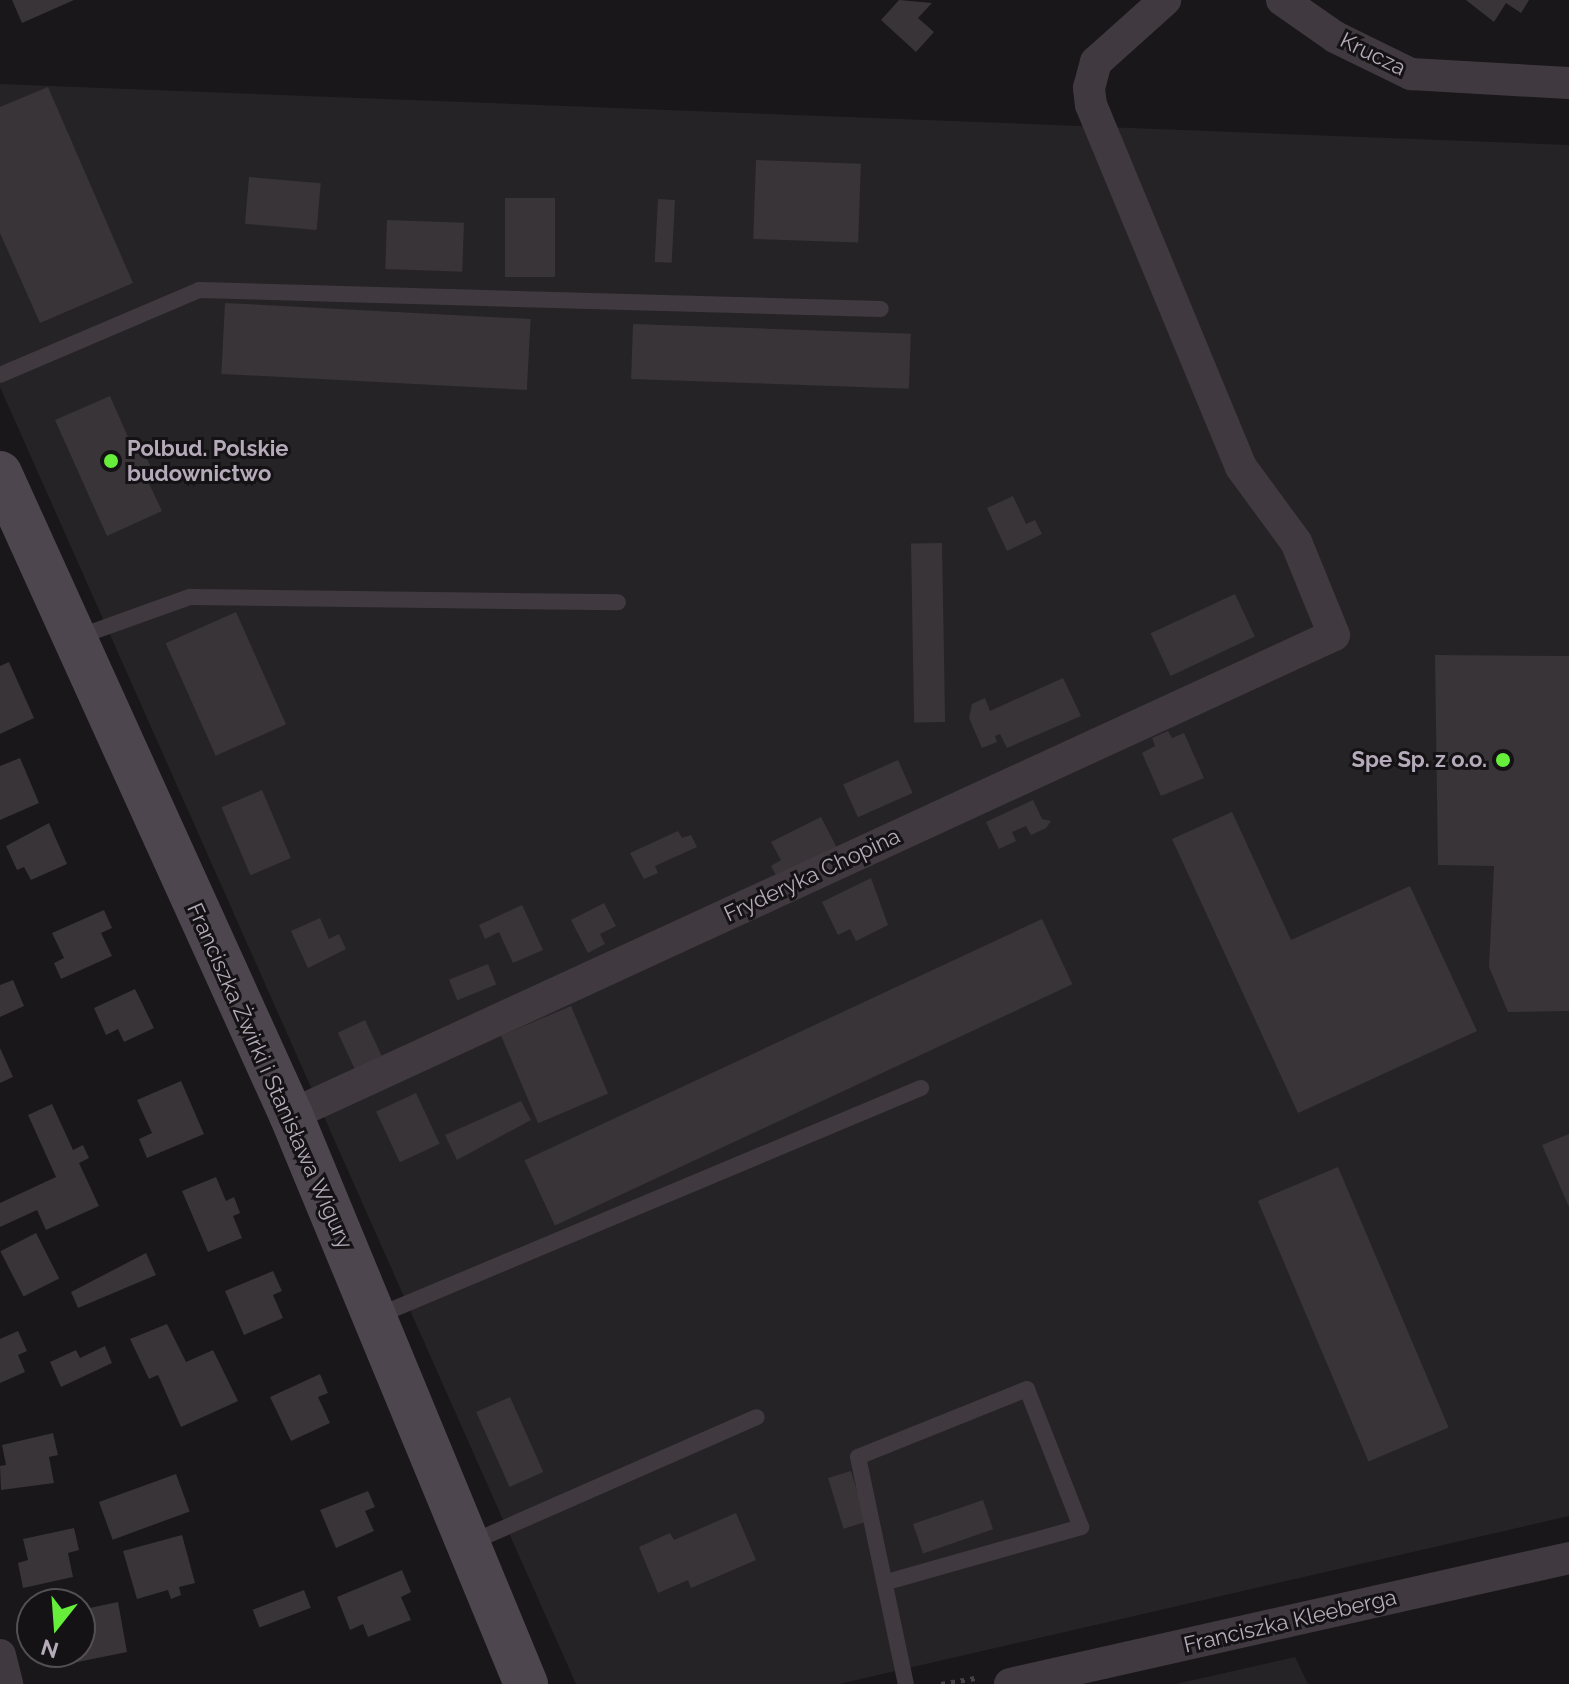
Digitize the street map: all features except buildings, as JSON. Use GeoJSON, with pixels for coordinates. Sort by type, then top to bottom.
{"type":"FeatureCollection","features":[{"type":"Feature","properties":{"kind":"street","name":"Fryderyka Chopina"},"geometry":{"type":"LineString","coordinates":[[291,1115],[1334,635],[1296,542],[1241,467],[1091,105],[1089,88],[1096,62],[1165,0]]}},
{"type":"Feature","properties":{"kind":"street","name":"Krucza"},"geometry":{"type":"LineString","coordinates":[[1282,0],[1335,37],[1411,74],[1569,83]]}},
{"type":"Feature","properties":{"kind":"street","name":"Franciszka Żwirki i Stanisława Wigury"},"geometry":{"type":"LineString","coordinates":[[0,473],[291,1115],[526,1684]]}},
{"type":"Feature","properties":{"kind":"street","name":"Franciszka Kleeberga"},"geometry":{"type":"LineString","coordinates":[[1010,1684],[1569,1558]]}},
{"type":"Feature","properties":{"kind":"street"},"geometry":{"type":"LineString","coordinates":[[0,1655],[7,1684]]}},
{"type":"Feature","properties":{"kind":"lane"},"geometry":{"type":"LineString","coordinates":[[0,375],[199,290],[881,309]]}},
{"type":"Feature","properties":{"kind":"lane"},"geometry":{"type":"LineString","coordinates":[[75,638],[190,597],[618,602]]}},
{"type":"Feature","properties":{"kind":"lane"},"geometry":{"type":"LineString","coordinates":[[374,1317],[921,1088]]}},
{"type":"Feature","properties":{"kind":"lane"},"geometry":{"type":"LineString","coordinates":[[887,1582],[1081,1527],[1027,1389],[858,1457],[887,1582],[906,1684]]}},
{"type":"Feature","properties":{"kind":"lane"},"geometry":{"type":"LineString","coordinates":[[468,1544],[757,1417]]}},
{"type":"Feature","properties":{"kind":"shaded area"},"geometry":{"type":"Polygon","coordinates":[[[0,84],[1569,145],[1569,1516],[839,1684],[576,1684],[0,387],[0,84]]]}},
{"type":"Feature","properties":{"kind":"shaded area"},"geometry":{"type":"Polygon","coordinates":[[[1295,1657],[1308,1684],[1176,1684],[1295,1657]]]}},
{"type":"Feature","properties":{"kind":"place","name":"Polbud. Polskie budownictwo"},"geometry":{"type":"Point","coordinates":[111,461]}},
{"type":"Feature","properties":{"kind":"place","name":"Spe Sp. z o.o."},"geometry":{"type":"Point","coordinates":[1503,760]}}]}
